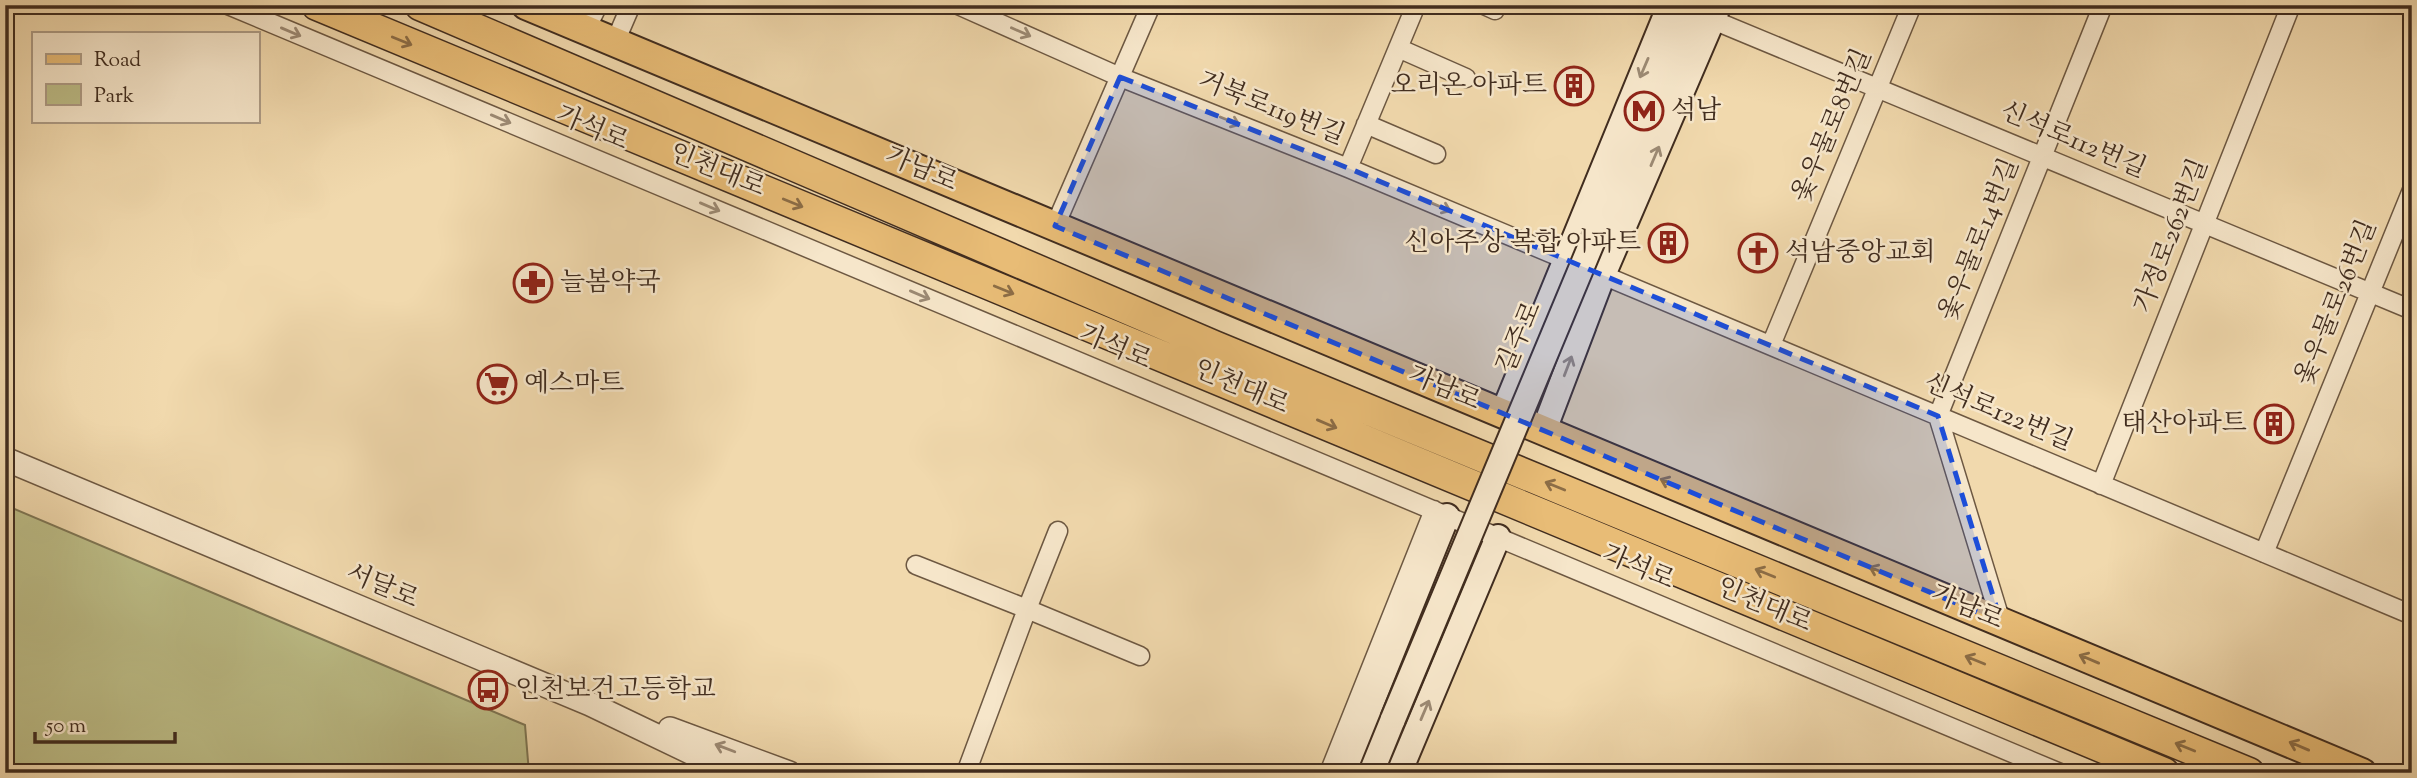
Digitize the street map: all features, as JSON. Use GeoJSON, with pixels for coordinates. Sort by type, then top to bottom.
{"type":"FeatureCollection","features":[{"type":"Feature","properties":{"kind":"highway"},"geometry":{"type":"LineString","coordinates":[[293,5],[356,22]]}},
{"type":"Feature","properties":{"kind":"highway","name":"인천대로"},"geometry":{"type":"LineString","coordinates":[[317,5],[2164,773]]}},
{"type":"Feature","properties":{"kind":"highway","name":"인천대로"},"geometry":{"type":"LineString","coordinates":[[419,5],[1214,346],[2249,773]]}},
{"type":"Feature","properties":{"kind":"highway"},"geometry":{"type":"LineString","coordinates":[[456,5],[562,65]]}},
{"type":"Feature","properties":{"kind":"main road","name":"가남로"},"geometry":{"type":"LineString","coordinates":[[526,5],[2362,773]]}},
{"type":"Feature","properties":{"kind":"main road"},"geometry":{"type":"LineString","coordinates":[[1503,413],[1670,5]]}},
{"type":"Feature","properties":{"kind":"main road","name":"길주로"},"geometry":{"type":"LineString","coordinates":[[1371,773],[1692,5]]}},
{"type":"Feature","properties":{"kind":"main road"},"geometry":{"type":"LineString","coordinates":[[1544,430],[1603,275],[1716,13]]}},
{"type":"Feature","properties":{"kind":"main road"},"geometry":{"type":"LineString","coordinates":[[1343,773],[1440,513]]}},
{"type":"Feature","properties":{"kind":"main road"},"geometry":{"type":"LineString","coordinates":[[1399,773],[1498,537]]}},
{"type":"Feature","properties":{"kind":"street","name":"가석로"},"geometry":{"type":"LineString","coordinates":[[228,5],[2060,773]]}},
{"type":"Feature","properties":{"kind":"street"},"geometry":{"type":"LineString","coordinates":[[585,31],[598,5]]}},
{"type":"Feature","properties":{"kind":"street"},"geometry":{"type":"LineString","coordinates":[[615,43],[631,5]]}},
{"type":"Feature","properties":{"kind":"street","name":"거북로119번길"},"geometry":{"type":"LineString","coordinates":[[958,5],[999,13],[1120,77],[1565,259]]}},
{"type":"Feature","properties":{"kind":"street"},"geometry":{"type":"LineString","coordinates":[[1055,226],[1150,5]]}},
{"type":"Feature","properties":{"kind":"street"},"geometry":{"type":"LineString","coordinates":[[1348,168],[1416,5]]}},
{"type":"Feature","properties":{"kind":"street","name":"옻우물로8번길"},"geometry":{"type":"LineString","coordinates":[[1771,345],[1912,5]]}},
{"type":"Feature","properties":{"kind":"street","name":"옻우물로14번길"},"geometry":{"type":"LineString","coordinates":[[1938,416],[2103,5]]}},
{"type":"Feature","properties":{"kind":"street","name":"가정로262번길"},"geometry":{"type":"LineString","coordinates":[[2101,485],[2291,5]]}},
{"type":"Feature","properties":{"kind":"street","name":"신석로112번길"},"geometry":{"type":"LineString","coordinates":[[1716,13],[1878,87],[2412,310]]}},
{"type":"Feature","properties":{"kind":"street"},"geometry":{"type":"LineString","coordinates":[[1398,48],[1466,78]]}},
{"type":"Feature","properties":{"kind":"street"},"geometry":{"type":"LineString","coordinates":[[1366,124],[1436,154]]}},
{"type":"Feature","properties":{"kind":"street","name":"옻우물로26번길"},"geometry":{"type":"LineString","coordinates":[[2264,553],[2368,292],[2412,190]]}},
{"type":"Feature","properties":{"kind":"street","name":"신석로122번길"},"geometry":{"type":"LineString","coordinates":[[1565,259],[2412,615]]}},
{"type":"Feature","properties":{"kind":"street"},"geometry":{"type":"LineString","coordinates":[[1938,416],[2001,622]]}},
{"type":"Feature","properties":{"kind":"street","name":"서달로"},"geometry":{"type":"LineString","coordinates":[[5,459],[590,705],[734,773]]}},
{"type":"Feature","properties":{"kind":"street"},"geometry":{"type":"LineString","coordinates":[[1329,773],[1440,513]]}},
{"type":"Feature","properties":{"kind":"street"},"geometry":{"type":"LineString","coordinates":[[966,773],[1058,531]]}},
{"type":"Feature","properties":{"kind":"street"},"geometry":{"type":"LineString","coordinates":[[916,565],[1140,656]]}},
{"type":"Feature","properties":{"kind":"street"},"geometry":{"type":"LineString","coordinates":[[590,705],[707,773]]}},
{"type":"Feature","properties":{"kind":"street"},"geometry":{"type":"LineString","coordinates":[[590,705],[713,743],[789,773]]}},
{"type":"Feature","properties":{"kind":"highlighted area"},"geometry":{"type":"Polygon","coordinates":[[[1120,77],[1348,168],[1938,416],[2001,622],[1544,430],[1055,226],[1120,77]]]}},
{"type":"Feature","properties":{"kind":"green space"},"geometry":{"type":"Polygon","coordinates":[[[5,505],[525,725],[529,773],[5,773],[5,505]]]}},
{"type":"Feature","properties":{"kind":"place","name":"오리온 아파트"},"geometry":{"type":"Point","coordinates":[1574,86]}},
{"type":"Feature","properties":{"kind":"place","name":"석남"},"geometry":{"type":"Point","coordinates":[1644,111]}},
{"type":"Feature","properties":{"kind":"place","name":"신아주상 복합 아파트"},"geometry":{"type":"Point","coordinates":[1668,243]}},
{"type":"Feature","properties":{"kind":"place","name":"석남중앙교회"},"geometry":{"type":"Point","coordinates":[1758,253]}},
{"type":"Feature","properties":{"kind":"place","name":"늘봄약국"},"geometry":{"type":"Point","coordinates":[533,283]}},
{"type":"Feature","properties":{"kind":"place","name":"예스마트"},"geometry":{"type":"Point","coordinates":[497,384]}},
{"type":"Feature","properties":{"kind":"place","name":"태산아파트"},"geometry":{"type":"Point","coordinates":[2274,424]}},
{"type":"Feature","properties":{"kind":"place","name":"인천보건고등학교"},"geometry":{"type":"Point","coordinates":[488,690]}}]}
